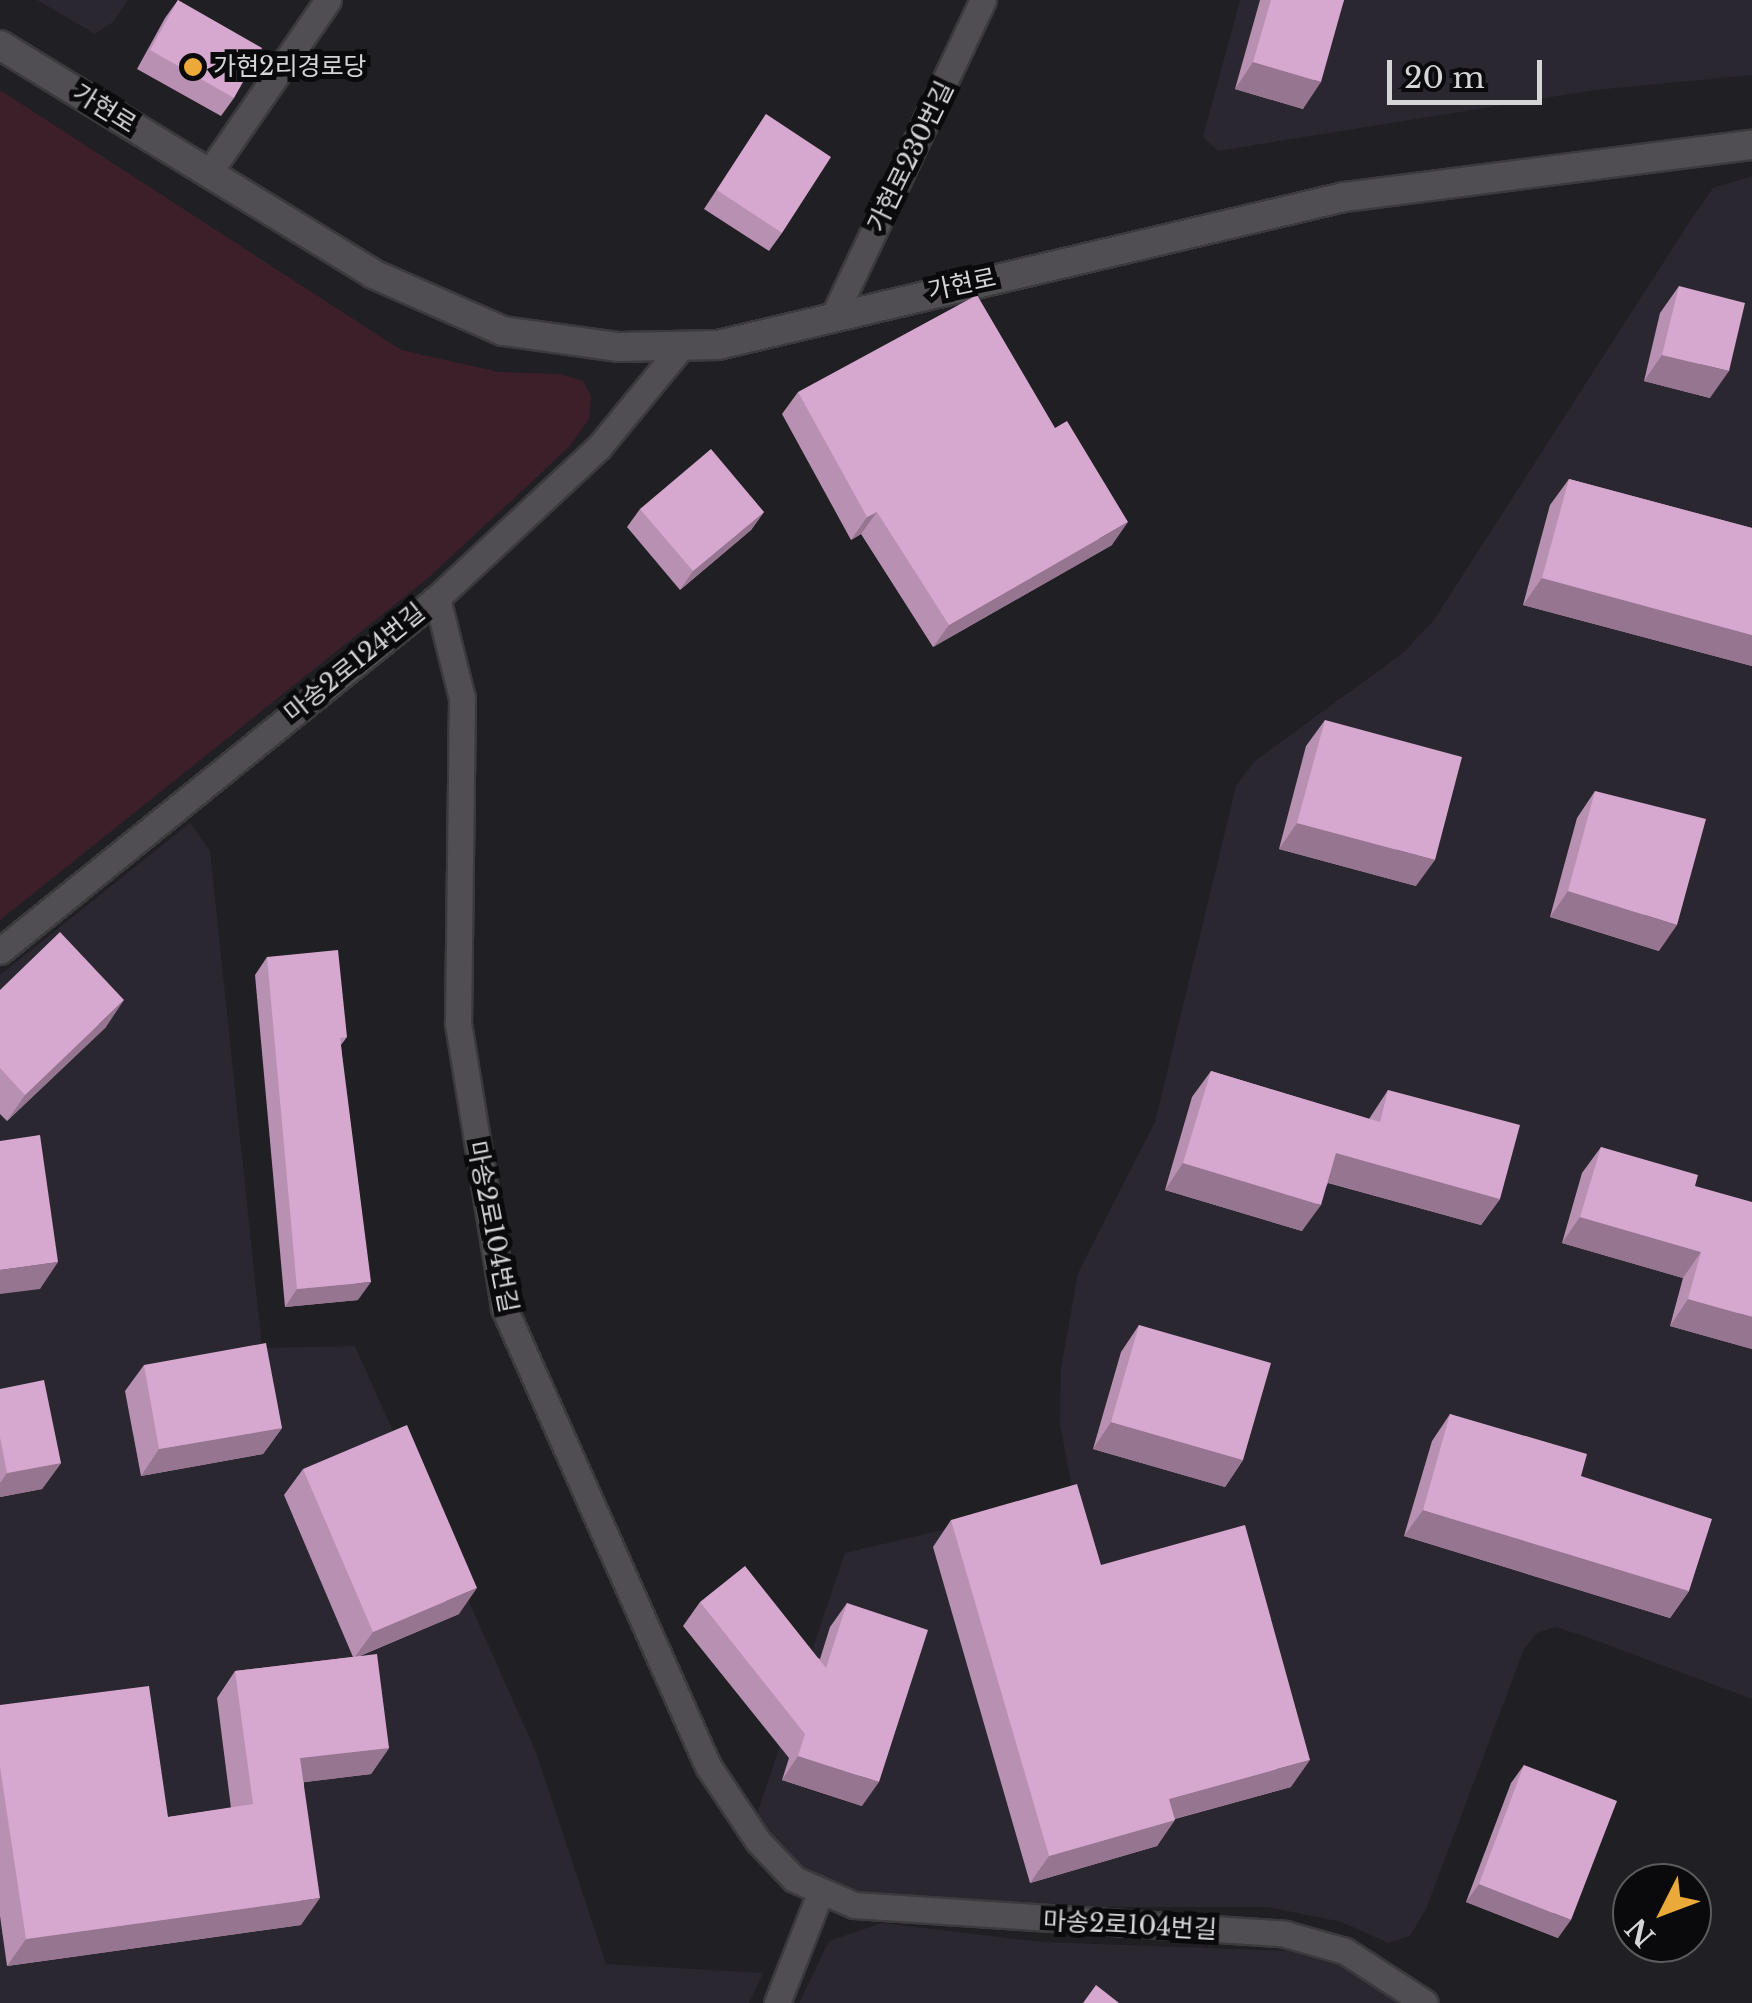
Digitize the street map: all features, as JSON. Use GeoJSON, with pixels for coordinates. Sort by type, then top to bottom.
{"type":"FeatureCollection","features":[{"type":"Feature","properties":{"kind":"street","name":"가현로"},"geometry":{"type":"LineString","coordinates":[[0,45],[373,274],[503,330],[620,347],[718,346],[836,313],[1344,197],[1752,145]]}},
{"type":"Feature","properties":{"kind":"lane"},"geometry":{"type":"LineString","coordinates":[[208,174],[328,0]]}},
{"type":"Feature","properties":{"kind":"lane","name":"가현로230번길"},"geometry":{"type":"LineString","coordinates":[[836,313],[983,0]]}},
{"type":"Feature","properties":{"kind":"lane","name":"마송2로124번길"},"geometry":{"type":"LineString","coordinates":[[0,951],[437,598],[600,447],[682,346]]}},
{"type":"Feature","properties":{"kind":"lane","name":"마송2로104번길"},"geometry":{"type":"LineString","coordinates":[[437,598],[462,698],[458,1023],[504,1308],[708,1766],[758,1842],[794,1879],[854,1904],[923,1912],[1285,1934],[1344,1951],[1425,2003]]}},
{"type":"Feature","properties":{"kind":"lane"},"geometry":{"type":"LineString","coordinates":[[778,2003],[821,1891]]}},
{"type":"Feature","properties":{"kind":"shaded area"},"geometry":{"type":"Polygon","coordinates":[[[37,0],[128,0],[113,22],[95,34],[37,0]]]}},
{"type":"Feature","properties":{"kind":"shaded area"},"geometry":{"type":"Polygon","coordinates":[[[1240,0],[1752,0],[1752,75],[1595,90],[1218,151],[1203,137],[1240,0]]]}},
{"type":"Feature","properties":{"kind":"shaded area"},"geometry":{"type":"Polygon","coordinates":[[[0,90],[401,350],[499,372],[560,374],[583,381],[591,396],[589,419],[569,447],[428,578],[0,920],[0,90]]]}},
{"type":"Feature","properties":{"kind":"shaded area"},"geometry":{"type":"Polygon","coordinates":[[[1752,176],[1752,1699],[1555,1627],[1537,1633],[1524,1649],[1426,1909],[1410,1936],[1388,1943],[1342,1922],[1268,1907],[1050,1907],[864,1893],[794,1864],[757,1814],[845,1553],[1074,1499],[1060,1424],[1061,1368],[1078,1273],[1155,1122],[1236,786],[1255,761],[1403,653],[1434,620],[1713,188],[1752,176]]]}},
{"type":"Feature","properties":{"kind":"shaded area"},"geometry":{"type":"Polygon","coordinates":[[[190,823],[210,851],[262,1348],[355,1346],[535,1750],[606,1964],[763,1973],[749,2003],[0,2003],[0,975],[190,823]]]}},
{"type":"Feature","properties":{"kind":"shaded area"},"geometry":{"type":"Polygon","coordinates":[[[882,1923],[1042,1942],[1288,1951],[1347,1968],[1401,2003],[799,2003],[829,1941],[882,1923]]]}},
{"type":"Feature","properties":{"kind":"building"},"geometry":{"type":"Polygon","coordinates":[[[178,0],[262,48],[234,98],[150,50],[178,0]]]}},
{"type":"Feature","properties":{"kind":"building"},"geometry":{"type":"Polygon","coordinates":[[[1271,0],[1344,0],[1321,82],[1253,62],[1271,0]]]}},
{"type":"Feature","properties":{"kind":"building"},"geometry":{"type":"Polygon","coordinates":[[[766,114],[831,157],[782,233],[717,190],[766,114]]]}},
{"type":"Feature","properties":{"kind":"building"},"geometry":{"type":"Polygon","coordinates":[[[1679,286],[1745,303],[1729,371],[1662,355],[1679,286]]]}},
{"type":"Feature","properties":{"kind":"building"},"geometry":{"type":"Polygon","coordinates":[[[977,295],[1055,428],[1067,421],[1128,522],[949,625],[877,512],[867,517],[798,392],[977,295]]]}},
{"type":"Feature","properties":{"kind":"building"},"geometry":{"type":"Polygon","coordinates":[[[711,449],[764,512],[693,571],[640,509],[711,449]]]}},
{"type":"Feature","properties":{"kind":"building"},"geometry":{"type":"Polygon","coordinates":[[[1569,479],[1752,528],[1752,635],[1542,578],[1569,479]]]}},
{"type":"Feature","properties":{"kind":"building"},"geometry":{"type":"Polygon","coordinates":[[[1325,720],[1462,757],[1435,860],[1297,823],[1325,720]]]}},
{"type":"Feature","properties":{"kind":"building"},"geometry":{"type":"Polygon","coordinates":[[[1595,791],[1706,819],[1677,925],[1568,891],[1595,791]]]}},
{"type":"Feature","properties":{"kind":"building"},"geometry":{"type":"Polygon","coordinates":[[[60,932],[124,1000],[25,1095],[0,1068],[0,990],[60,932]]]}},
{"type":"Feature","properties":{"kind":"building"},"geometry":{"type":"Polygon","coordinates":[[[338,950],[347,1037],[340,1038],[371,1282],[297,1289],[267,957],[338,950]]]}},
{"type":"Feature","properties":{"kind":"building"},"geometry":{"type":"Polygon","coordinates":[[[1211,1071],[1380,1122],[1388,1090],[1520,1125],[1500,1199],[1336,1153],[1321,1205],[1183,1163],[1211,1071]]]}},
{"type":"Feature","properties":{"kind":"building"},"geometry":{"type":"Polygon","coordinates":[[[40,1135],[58,1262],[0,1270],[0,1141],[40,1135]]]}},
{"type":"Feature","properties":{"kind":"building"},"geometry":{"type":"Polygon","coordinates":[[[1601,1147],[1698,1175],[1695,1186],[1752,1202],[1752,1317],[1688,1299],[1701,1252],[1580,1217],[1601,1147]]]}},
{"type":"Feature","properties":{"kind":"building"},"geometry":{"type":"Polygon","coordinates":[[[1139,1325],[1271,1363],[1243,1460],[1111,1422],[1139,1325]]]}},
{"type":"Feature","properties":{"kind":"building"},"geometry":{"type":"Polygon","coordinates":[[[266,1343],[282,1428],[159,1449],[144,1365],[266,1343]]]}},
{"type":"Feature","properties":{"kind":"building"},"geometry":{"type":"Polygon","coordinates":[[[44,1380],[61,1463],[7,1473],[0,1437],[0,1389],[44,1380]]]}},
{"type":"Feature","properties":{"kind":"building"},"geometry":{"type":"Polygon","coordinates":[[[1450,1414],[1587,1454],[1581,1476],[1712,1519],[1689,1591],[1423,1510],[1450,1414]]]}},
{"type":"Feature","properties":{"kind":"building"},"geometry":{"type":"Polygon","coordinates":[[[407,1425],[477,1588],[373,1632],[303,1469],[407,1425]]]}},
{"type":"Feature","properties":{"kind":"building"},"geometry":{"type":"Polygon","coordinates":[[[1077,1484],[1101,1565],[1245,1525],[1310,1760],[1169,1799],[1175,1820],[1049,1856],[951,1520],[1077,1484]]]}},
{"type":"Feature","properties":{"kind":"building"},"geometry":{"type":"Polygon","coordinates":[[[745,1566],[826,1668],[847,1603],[928,1630],[879,1782],[798,1756],[805,1734],[700,1602],[745,1566]]]}},
{"type":"Feature","properties":{"kind":"building"},"geometry":{"type":"Polygon","coordinates":[[[377,1654],[389,1748],[300,1758],[320,1898],[26,1939],[0,1767],[0,1705],[149,1686],[168,1817],[253,1804],[235,1671],[377,1654]]]}},
{"type":"Feature","properties":{"kind":"building"},"geometry":{"type":"Polygon","coordinates":[[[1524,1765],[1617,1801],[1571,1920],[1479,1884],[1524,1765]]]}},
{"type":"Feature","properties":{"kind":"building"},"geometry":{"type":"Polygon","coordinates":[[[1096,1985],[1119,2003],[1083,2003],[1096,1985]]]}},
{"type":"Feature","properties":{"kind":"place","name":"가현2리경로당"},"geometry":{"type":"Point","coordinates":[193,67]}}]}
